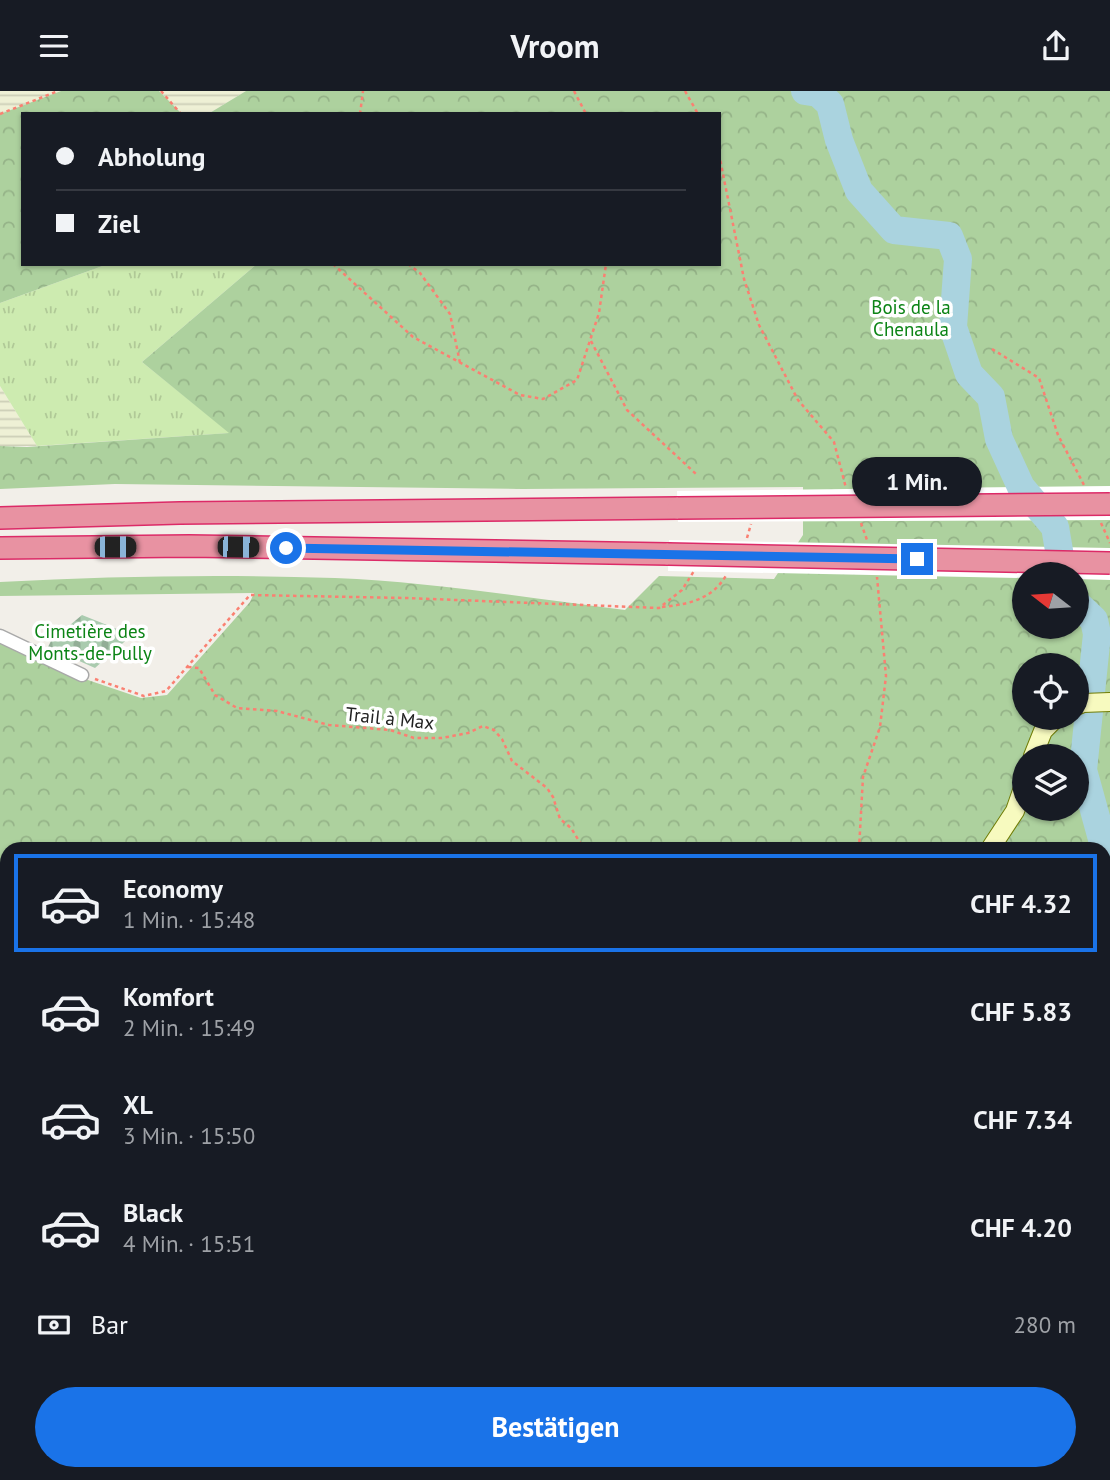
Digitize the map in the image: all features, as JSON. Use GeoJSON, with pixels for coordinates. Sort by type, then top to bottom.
{"type":"FeatureCollection","features":[{"type":"Feature","properties":{"kind":"highway"},"geometry":{"type":"LineString","coordinates":[[0,518],[168,513],[678,508],[1105,513]]}},
{"type":"Feature","properties":{"kind":"highway"},"geometry":{"type":"LineString","coordinates":[[0,548],[189,546],[1110,563]]}},
{"type":"Feature","properties":{"kind":"street"},"geometry":{"type":"LineString","coordinates":[[0,636],[82,675]]}},
{"type":"Feature","properties":{"kind":"street"},"geometry":{"type":"LineString","coordinates":[[1089,703],[1109,702]]}},
{"type":"Feature","properties":{"kind":"street"},"geometry":{"type":"LineString","coordinates":[[994,842],[1012,814]]}},
{"type":"Feature","properties":{"kind":"path"},"geometry":{"type":"LineString","coordinates":[[0,114],[58,91]]}},
{"type":"Feature","properties":{"kind":"path"},"geometry":{"type":"LineString","coordinates":[[161,91],[179,112]]}},
{"type":"Feature","properties":{"kind":"path"},"geometry":{"type":"LineString","coordinates":[[360,112],[363,91]]}},
{"type":"Feature","properties":{"kind":"path"},"geometry":{"type":"LineString","coordinates":[[574,91],[585,112]]}},
{"type":"Feature","properties":{"kind":"path"},"geometry":{"type":"LineString","coordinates":[[685,91],[697,112]]}},
{"type":"Feature","properties":{"kind":"path"},"geometry":{"type":"LineString","coordinates":[[335,266],[413,337],[520,395],[543,399],[577,380],[599,313],[606,266]]}},
{"type":"Feature","properties":{"kind":"path"},"geometry":{"type":"LineString","coordinates":[[411,266],[420,273],[450,313],[460,363]]}},
{"type":"Feature","properties":{"kind":"path"},"geometry":{"type":"LineString","coordinates":[[590,339],[627,410],[696,474]]}},
{"type":"Feature","properties":{"kind":"path"},"geometry":{"type":"LineString","coordinates":[[992,349],[1040,378],[1058,435],[1086,489]]}},
{"type":"Feature","properties":{"kind":"path"},"geometry":{"type":"LineString","coordinates":[[1105,513],[1110,543]]}},
{"type":"Feature","properties":{"kind":"path"},"geometry":{"type":"LineString","coordinates":[[82,675],[144,696],[166,691],[250,595],[659,608],[682,590],[698,566]]}},
{"type":"Feature","properties":{"kind":"path","name":"Trail à Max"},"geometry":{"type":"LineString","coordinates":[[188,667],[199,668],[215,695],[237,708],[277,711],[329,725],[390,730],[414,738],[455,736],[484,726],[494,730],[502,739],[512,761],[547,788],[553,797],[559,820],[571,828],[580,842]]}},
{"type":"Feature","properties":{"kind":"green space"},"geometry":{"type":"Polygon","coordinates":[[[0,91],[61,91],[0,114],[0,91]]]}},
{"type":"Feature","properties":{"kind":"green space"},"geometry":{"type":"Polygon","coordinates":[[[61,91],[159,91],[180,112],[21,112],[21,266],[102,266],[0,303],[0,114],[61,91]]]}},
{"type":"Feature","properties":{"kind":"green space"},"geometry":{"type":"Polygon","coordinates":[[[159,91],[246,91],[211,112],[180,112],[159,91]]]}},
{"type":"Feature","properties":{"kind":"green space","name":"Bois de la Chenaula"},"geometry":{"type":"Polygon","coordinates":[[[246,91],[1110,91],[1110,842],[0,842],[0,640],[79,677],[141,698],[167,695],[250,602],[254,593],[0,596],[0,582],[167,576],[335,578],[444,587],[625,610],[659,576],[774,579],[803,535],[803,487],[522,489],[115,484],[0,489],[0,446],[27,447],[229,433],[142,362],[255,266],[721,266],[721,112],[211,112],[246,91]]]}},
{"type":"Feature","properties":{"kind":"green space"},"geometry":{"type":"Polygon","coordinates":[[[102,266],[255,266],[142,362],[230,433],[37,446],[0,386],[0,303],[102,266]]]}},
{"type":"Feature","properties":{"kind":"green space"},"geometry":{"type":"Polygon","coordinates":[[[0,386],[37,446],[0,446],[0,386]]]}},
{"type":"Feature","properties":{"kind":"green space","name":"Cimetière des Monts-de-Pully"},"geometry":{"type":"Polygon","coordinates":[[[82,615],[132,635],[95,668],[48,647],[51,641],[82,615]]]}},
{"type":"Feature","properties":{"kind":"pier"},"geometry":{"type":"Polygon","coordinates":[[[1110,486],[1110,520],[678,522],[677,491],[1110,486]]]}},
{"type":"Feature","properties":{"kind":"pier"},"geometry":{"type":"Polygon","coordinates":[[[669,540],[1110,548],[1110,580],[1089,579],[1089,562],[1012,562],[1012,578],[668,571],[669,540]]]}},
{"type":"Feature","properties":{"kind":"waterway"},"geometry":{"type":"LineString","coordinates":[[805,91],[818,93],[830,104],[839,140],[859,191],[894,230],[949,236],[958,259],[953,327],[969,374],[991,397],[999,439],[1021,487],[1055,527],[1061,562]]}},
{"type":"Feature","properties":{"kind":"waterway"},"geometry":{"type":"LineString","coordinates":[[1089,615],[1094,620],[1097,634],[1083,770],[1103,842]]}},
{"type":"Feature","properties":{"kind":"route"},"geometry":{"type":"LineString","coordinates":[[286,548],[917,559]]}}]}
